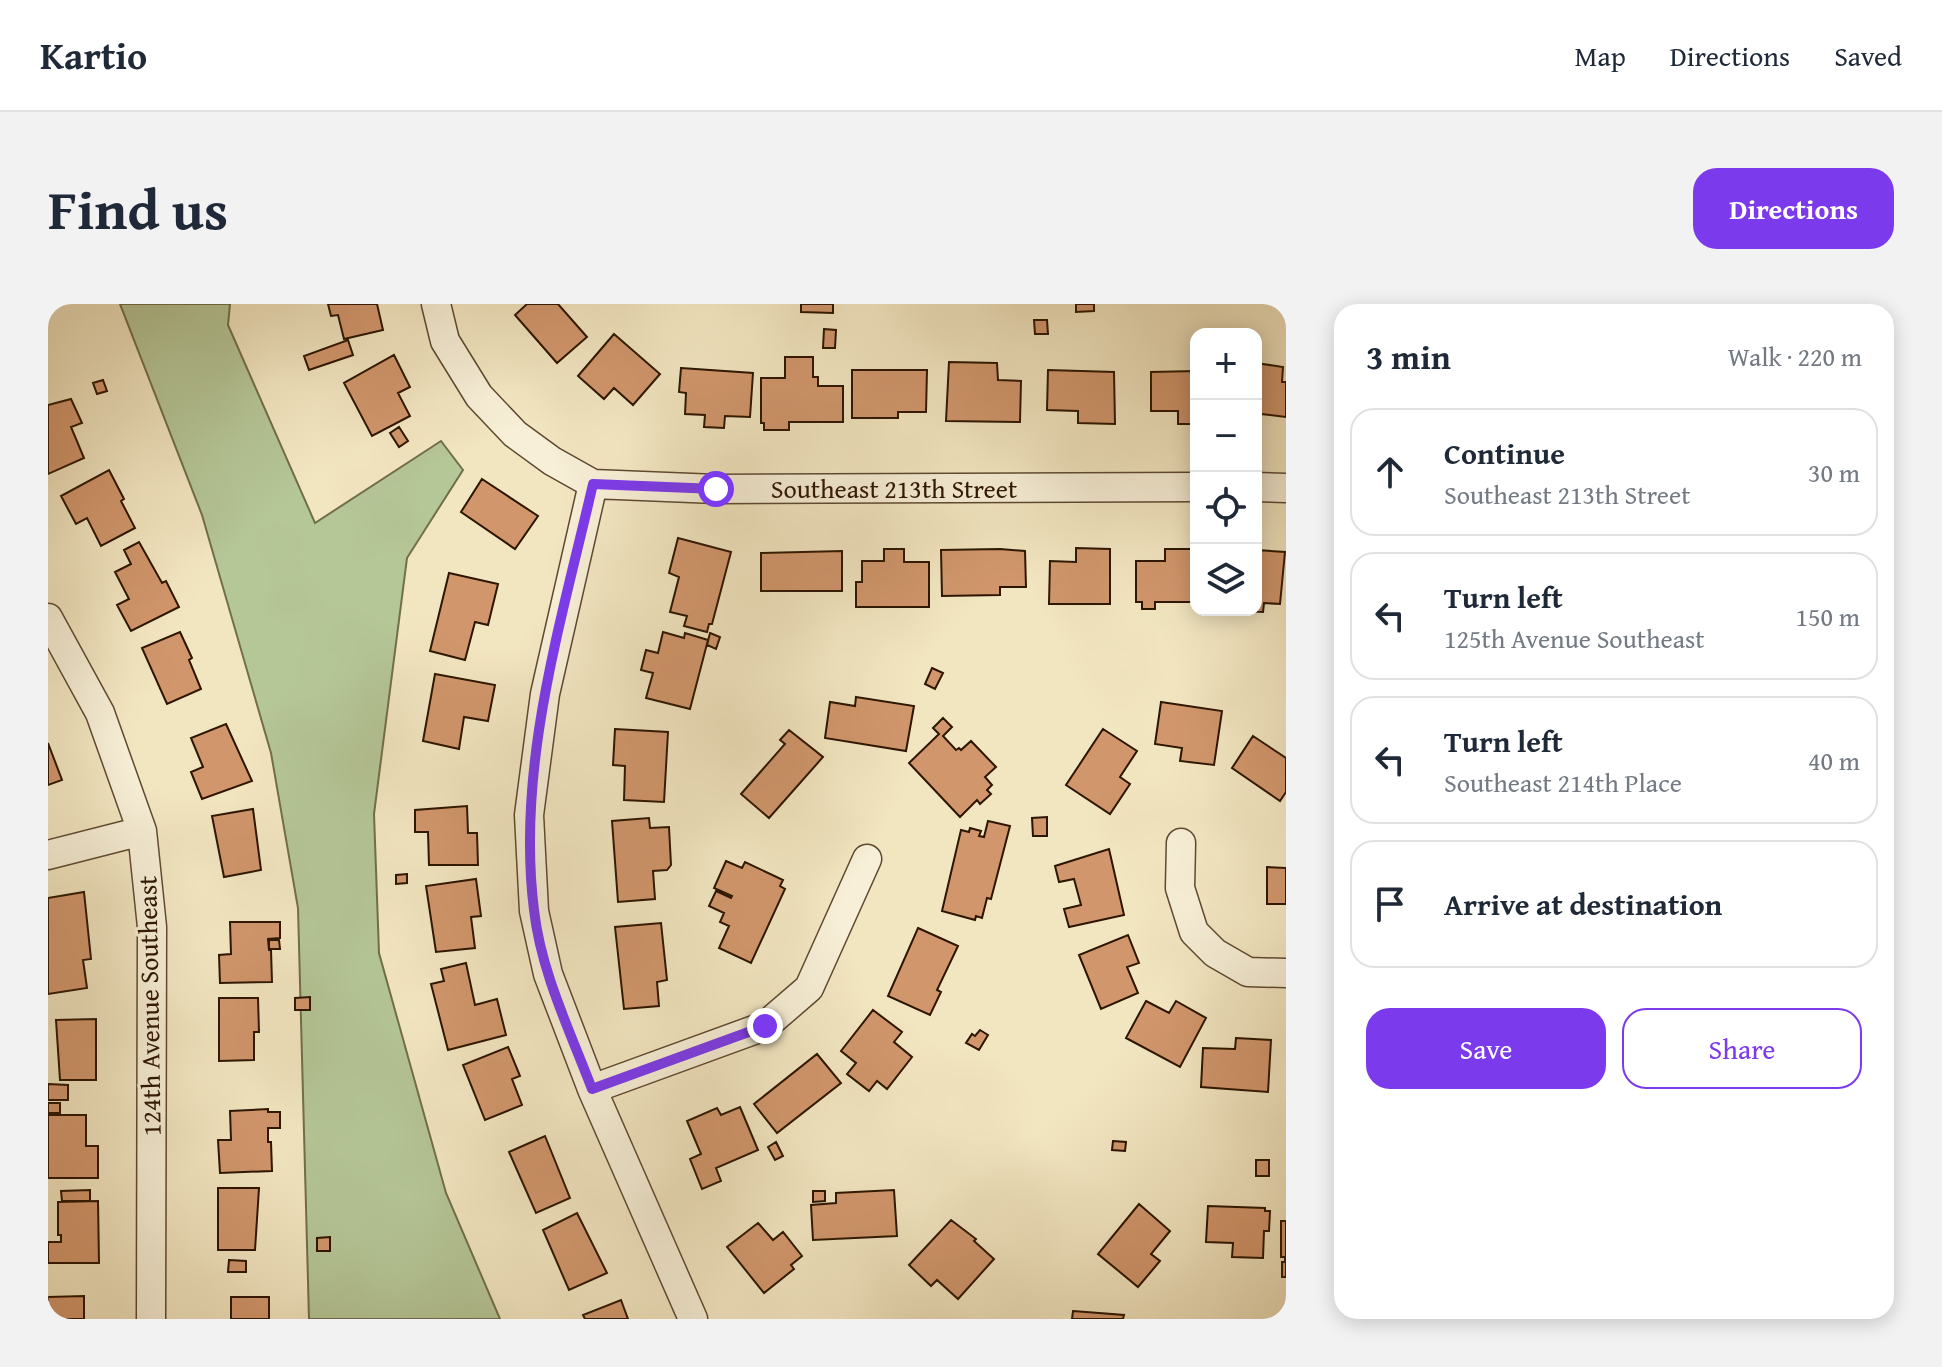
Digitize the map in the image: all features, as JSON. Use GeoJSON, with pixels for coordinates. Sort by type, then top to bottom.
{"type":"FeatureCollection","features":[{"type":"Feature","properties":{"kind":"street"},"geometry":{"type":"LineString","coordinates":[[436,304],[445,341],[479,396],[515,434],[552,461],[593,484],[545,694],[529,815],[534,911],[548,974],[592,1089],[693,1319]]}},
{"type":"Feature","properties":{"kind":"street","name":"Southeast 213th Street"},"geometry":{"type":"LineString","coordinates":[[593,484],[716,489],[1190,487]]}},
{"type":"Feature","properties":{"kind":"street"},"geometry":{"type":"LineString","coordinates":[[1262,487],[1286,488]]}},
{"type":"Feature","properties":{"kind":"street","name":"124th Avenue Southeast"},"geometry":{"type":"LineString","coordinates":[[48,618],[100,713],[142,831],[152,927],[151,1319]]}},
{"type":"Feature","properties":{"kind":"street"},"geometry":{"type":"LineString","coordinates":[[48,855],[142,831]]}},
{"type":"Feature","properties":{"kind":"street"},"geometry":{"type":"LineString","coordinates":[[1181,843],[1180,888],[1194,932],[1215,953],[1248,972],[1286,973]]}},
{"type":"Feature","properties":{"kind":"street"},"geometry":{"type":"LineString","coordinates":[[592,1089],[765,1026],[809,988],[867,859]]}},
{"type":"Feature","properties":{"kind":"green space"},"geometry":{"type":"Polygon","coordinates":[[[120,304],[230,304],[228,325],[315,523],[441,441],[463,470],[407,558],[374,814],[379,953],[446,1193],[500,1319],[309,1319],[298,908],[271,753],[202,515],[120,304]]]}},
{"type":"Feature","properties":{"kind":"building"},"geometry":{"type":"Polygon","coordinates":[[[328,304],[377,304],[383,330],[344,339],[338,315],[331,316],[328,304]]]}},
{"type":"Feature","properties":{"kind":"building"},"geometry":{"type":"Polygon","coordinates":[[[527,304],[558,304],[587,337],[557,363],[515,315],[527,304]]]}},
{"type":"Feature","properties":{"kind":"building"},"geometry":{"type":"Polygon","coordinates":[[[801,304],[833,304],[833,313],[801,312],[801,304]]]}},
{"type":"Feature","properties":{"kind":"building"},"geometry":{"type":"Polygon","coordinates":[[[1076,304],[1094,304],[1094,311],[1076,312],[1076,304]]]}},
{"type":"Feature","properties":{"kind":"building"},"geometry":{"type":"Polygon","coordinates":[[[1034,320],[1047,320],[1048,334],[1035,334],[1034,320]]]}},
{"type":"Feature","properties":{"kind":"building"},"geometry":{"type":"Polygon","coordinates":[[[824,329],[836,330],[835,348],[823,348],[824,329]]]}},
{"type":"Feature","properties":{"kind":"building"},"geometry":{"type":"Polygon","coordinates":[[[614,334],[660,374],[633,405],[614,388],[604,399],[578,376],[614,334]]]}},
{"type":"Feature","properties":{"kind":"building"},"geometry":{"type":"Polygon","coordinates":[[[348,340],[353,355],[309,370],[304,356],[348,340]]]}},
{"type":"Feature","properties":{"kind":"building"},"geometry":{"type":"Polygon","coordinates":[[[394,355],[410,387],[398,393],[410,416],[372,436],[344,383],[394,355]]]}},
{"type":"Feature","properties":{"kind":"building"},"geometry":{"type":"Polygon","coordinates":[[[785,357],[813,357],[813,377],[818,377],[818,386],[843,386],[843,422],[789,422],[789,430],[764,430],[764,423],[761,423],[761,378],[785,378],[785,357]]]}},
{"type":"Feature","properties":{"kind":"building"},"geometry":{"type":"Polygon","coordinates":[[[949,362],[997,363],[998,380],[1021,381],[1020,422],[946,421],[949,362]]]}},
{"type":"Feature","properties":{"kind":"building"},"geometry":{"type":"Polygon","coordinates":[[[1262,364],[1283,367],[1286,417],[1262,414],[1262,364]]]}},
{"type":"Feature","properties":{"kind":"building"},"geometry":{"type":"Polygon","coordinates":[[[681,368],[753,373],[750,417],[725,416],[724,428],[704,427],[705,415],[685,414],[686,393],[679,392],[681,368]]]}},
{"type":"Feature","properties":{"kind":"building"},"geometry":{"type":"Polygon","coordinates":[[[852,370],[927,370],[926,412],[898,412],[898,418],[852,418],[852,370]]]}},
{"type":"Feature","properties":{"kind":"building"},"geometry":{"type":"Polygon","coordinates":[[[1048,370],[1114,372],[1115,424],[1078,423],[1078,411],[1047,410],[1048,370]]]}},
{"type":"Feature","properties":{"kind":"building"},"geometry":{"type":"Polygon","coordinates":[[[1190,371],[1190,424],[1178,424],[1178,411],[1151,411],[1151,372],[1190,371]]]}},
{"type":"Feature","properties":{"kind":"building"},"geometry":{"type":"Polygon","coordinates":[[[103,380],[107,391],[97,394],[93,383],[103,380]]]}},
{"type":"Feature","properties":{"kind":"building"},"geometry":{"type":"Polygon","coordinates":[[[71,399],[82,423],[71,427],[84,458],[48,474],[48,405],[71,399]]]}},
{"type":"Feature","properties":{"kind":"building"},"geometry":{"type":"Polygon","coordinates":[[[399,427],[408,441],[399,447],[390,433],[399,427]]]}},
{"type":"Feature","properties":{"kind":"building"},"geometry":{"type":"Polygon","coordinates":[[[109,470],[135,528],[101,546],[87,518],[76,524],[61,496],[109,470]]]}},
{"type":"Feature","properties":{"kind":"building"},"geometry":{"type":"Polygon","coordinates":[[[482,479],[538,516],[515,549],[461,512],[482,479]]]}},
{"type":"Feature","properties":{"kind":"building"},"geometry":{"type":"Polygon","coordinates":[[[678,538],[731,552],[712,624],[709,624],[707,632],[684,626],[687,616],[670,612],[679,577],[669,573],[678,538]]]}},
{"type":"Feature","properties":{"kind":"building"},"geometry":{"type":"Polygon","coordinates":[[[139,542],[162,583],[166,581],[179,607],[131,631],[117,605],[129,599],[115,572],[131,564],[124,550],[139,542]]]}},
{"type":"Feature","properties":{"kind":"building"},"geometry":{"type":"Polygon","coordinates":[[[1076,548],[1110,549],[1110,604],[1049,604],[1050,561],[1076,562],[1076,548]]]}},
{"type":"Feature","properties":{"kind":"building"},"geometry":{"type":"Polygon","coordinates":[[[884,549],[904,549],[904,562],[929,562],[929,607],[856,607],[856,582],[862,582],[862,561],[884,561],[884,549]]]}},
{"type":"Feature","properties":{"kind":"building"},"geometry":{"type":"Polygon","coordinates":[[[1165,549],[1190,549],[1190,602],[1155,602],[1155,609],[1142,609],[1142,602],[1136,602],[1136,561],[1165,561],[1165,549]]]}},
{"type":"Feature","properties":{"kind":"building"},"geometry":{"type":"Polygon","coordinates":[[[941,550],[1025,551],[1026,587],[1000,587],[1000,595],[942,596],[941,550]]]}},
{"type":"Feature","properties":{"kind":"building"},"geometry":{"type":"Polygon","coordinates":[[[1262,550],[1285,552],[1280,604],[1264,603],[1263,612],[1262,550]]]}},
{"type":"Feature","properties":{"kind":"building"},"geometry":{"type":"Polygon","coordinates":[[[842,551],[842,591],[761,591],[761,553],[842,551]]]}},
{"type":"Feature","properties":{"kind":"building"},"geometry":{"type":"Polygon","coordinates":[[[449,573],[498,584],[488,625],[475,622],[465,660],[430,651],[449,573]]]}},
{"type":"Feature","properties":{"kind":"building"},"geometry":{"type":"Polygon","coordinates":[[[180,632],[201,689],[167,704],[142,648],[180,632]]]}},
{"type":"Feature","properties":{"kind":"building"},"geometry":{"type":"Polygon","coordinates":[[[663,632],[684,638],[685,633],[708,640],[690,709],[646,698],[653,673],[641,670],[646,650],[658,653],[663,632]]]}},
{"type":"Feature","properties":{"kind":"building"},"geometry":{"type":"Polygon","coordinates":[[[710,633],[720,637],[716,649],[707,645],[710,633]]]}},
{"type":"Feature","properties":{"kind":"building"},"geometry":{"type":"Polygon","coordinates":[[[932,668],[943,673],[935,689],[925,684],[932,668]]]}},
{"type":"Feature","properties":{"kind":"building"},"geometry":{"type":"Polygon","coordinates":[[[435,674],[495,685],[488,721],[464,717],[459,749],[423,741],[435,674]]]}},
{"type":"Feature","properties":{"kind":"building"},"geometry":{"type":"Polygon","coordinates":[[[856,697],[914,706],[906,751],[825,738],[830,702],[855,706],[856,697]]]}},
{"type":"Feature","properties":{"kind":"building"},"geometry":{"type":"Polygon","coordinates":[[[1161,702],[1222,711],[1214,765],[1180,761],[1182,748],[1155,744],[1161,702]]]}},
{"type":"Feature","properties":{"kind":"building"},"geometry":{"type":"Polygon","coordinates":[[[943,718],[952,727],[943,736],[956,750],[961,750],[971,741],[996,767],[985,777],[992,785],[987,790],[991,794],[980,804],[977,800],[960,817],[909,763],[939,734],[933,728],[943,718]]]}},
{"type":"Feature","properties":{"kind":"building"},"geometry":{"type":"Polygon","coordinates":[[[226,724],[252,781],[202,799],[191,772],[203,767],[191,738],[226,724]]]}},
{"type":"Feature","properties":{"kind":"building"},"geometry":{"type":"Polygon","coordinates":[[[615,729],[668,732],[664,802],[624,800],[625,766],[613,765],[615,729]]]}},
{"type":"Feature","properties":{"kind":"building"},"geometry":{"type":"Polygon","coordinates":[[[1103,729],[1137,751],[1120,777],[1130,784],[1110,814],[1066,785],[1103,729]]]}},
{"type":"Feature","properties":{"kind":"building"},"geometry":{"type":"Polygon","coordinates":[[[789,730],[823,757],[769,818],[741,794],[785,744],[780,740],[789,730]]]}},
{"type":"Feature","properties":{"kind":"building"},"geometry":{"type":"Polygon","coordinates":[[[1253,736],[1286,758],[1286,792],[1280,801],[1232,768],[1253,736]]]}},
{"type":"Feature","properties":{"kind":"building"},"geometry":{"type":"Polygon","coordinates":[[[48,743],[62,780],[48,785],[48,743]]]}},
{"type":"Feature","properties":{"kind":"building"},"geometry":{"type":"Polygon","coordinates":[[[467,806],[468,833],[477,833],[478,865],[429,865],[428,832],[415,832],[415,810],[467,806]]]}},
{"type":"Feature","properties":{"kind":"building"},"geometry":{"type":"Polygon","coordinates":[[[253,809],[261,870],[224,877],[212,816],[253,809]]]}},
{"type":"Feature","properties":{"kind":"building"},"geometry":{"type":"Polygon","coordinates":[[[1047,817],[1047,836],[1033,836],[1032,818],[1047,817]]]}},
{"type":"Feature","properties":{"kind":"building"},"geometry":{"type":"Polygon","coordinates":[[[649,818],[650,828],[669,827],[671,865],[667,870],[653,871],[655,899],[618,902],[612,821],[649,818]]]}},
{"type":"Feature","properties":{"kind":"building"},"geometry":{"type":"Polygon","coordinates":[[[988,821],[1010,826],[991,899],[987,898],[982,918],[976,916],[975,920],[942,911],[961,830],[969,832],[970,828],[981,831],[979,836],[984,837],[988,821]]]}},
{"type":"Feature","properties":{"kind":"building"},"geometry":{"type":"Polygon","coordinates":[[[1109,849],[1124,915],[1069,927],[1064,909],[1081,905],[1074,879],[1059,882],[1055,866],[1109,849]]]}},
{"type":"Feature","properties":{"kind":"building"},"geometry":{"type":"Polygon","coordinates":[[[726,861],[742,868],[745,862],[783,880],[780,886],[785,889],[751,963],[719,948],[729,926],[720,922],[724,913],[709,906],[716,891],[732,896],[714,888],[726,861]]]}},
{"type":"Feature","properties":{"kind":"building"},"geometry":{"type":"Polygon","coordinates":[[[1267,867],[1286,868],[1286,904],[1267,904],[1267,867]]]}},
{"type":"Feature","properties":{"kind":"building"},"geometry":{"type":"Polygon","coordinates":[[[407,874],[407,883],[396,884],[396,875],[407,874]]]}},
{"type":"Feature","properties":{"kind":"building"},"geometry":{"type":"Polygon","coordinates":[[[476,879],[481,916],[471,917],[475,948],[436,952],[426,886],[476,879]]]}},
{"type":"Feature","properties":{"kind":"building"},"geometry":{"type":"Polygon","coordinates":[[[84,892],[91,959],[83,960],[87,988],[48,994],[48,898],[84,892]]]}},
{"type":"Feature","properties":{"kind":"building"},"geometry":{"type":"Polygon","coordinates":[[[230,922],[280,922],[280,938],[268,939],[272,982],[220,983],[219,955],[231,954],[230,922]]]}},
{"type":"Feature","properties":{"kind":"building"},"geometry":{"type":"Polygon","coordinates":[[[661,923],[667,980],[657,982],[659,1006],[624,1009],[615,927],[661,923]]]}},
{"type":"Feature","properties":{"kind":"building"},"geometry":{"type":"Polygon","coordinates":[[[918,928],[958,946],[937,990],[941,992],[930,1015],[888,996],[918,928]]]}},
{"type":"Feature","properties":{"kind":"building"},"geometry":{"type":"Polygon","coordinates":[[[1128,935],[1139,963],[1127,967],[1138,993],[1101,1009],[1079,955],[1128,935]]]}},
{"type":"Feature","properties":{"kind":"building"},"geometry":{"type":"Polygon","coordinates":[[[269,940],[279,940],[280,949],[269,949],[269,940]]]}},
{"type":"Feature","properties":{"kind":"building"},"geometry":{"type":"Polygon","coordinates":[[[466,963],[475,1005],[497,999],[506,1035],[448,1050],[431,984],[444,981],[441,969],[466,963]]]}},
{"type":"Feature","properties":{"kind":"building"},"geometry":{"type":"Polygon","coordinates":[[[310,997],[310,1010],[295,1010],[295,998],[310,997]]]}},
{"type":"Feature","properties":{"kind":"building"},"geometry":{"type":"Polygon","coordinates":[[[219,998],[258,998],[259,1032],[254,1032],[254,1060],[219,1061],[219,998]]]}},
{"type":"Feature","properties":{"kind":"building"},"geometry":{"type":"Polygon","coordinates":[[[1146,1001],[1169,1013],[1176,1001],[1206,1018],[1180,1067],[1126,1038],[1146,1001]]]}},
{"type":"Feature","properties":{"kind":"building"},"geometry":{"type":"Polygon","coordinates":[[[873,1010],[902,1032],[894,1042],[912,1057],[887,1089],[877,1081],[869,1091],[847,1074],[856,1063],[841,1051],[873,1010]]]}},
{"type":"Feature","properties":{"kind":"building"},"geometry":{"type":"Polygon","coordinates":[[[96,1019],[96,1080],[60,1080],[56,1020],[96,1019]]]}},
{"type":"Feature","properties":{"kind":"building"},"geometry":{"type":"Polygon","coordinates":[[[980,1030],[988,1035],[979,1050],[966,1043],[972,1034],[975,1036],[980,1030]]]}},
{"type":"Feature","properties":{"kind":"building"},"geometry":{"type":"Polygon","coordinates":[[[1236,1038],[1271,1040],[1268,1092],[1201,1087],[1203,1048],[1235,1049],[1236,1038]]]}},
{"type":"Feature","properties":{"kind":"building"},"geometry":{"type":"Polygon","coordinates":[[[508,1047],[520,1076],[512,1079],[522,1105],[485,1120],[463,1065],[508,1047]]]}},
{"type":"Feature","properties":{"kind":"building"},"geometry":{"type":"Polygon","coordinates":[[[817,1054],[841,1083],[777,1133],[754,1104],[817,1054]]]}},
{"type":"Feature","properties":{"kind":"building"},"geometry":{"type":"Polygon","coordinates":[[[48,1084],[68,1085],[68,1100],[48,1100],[48,1084]]]}},
{"type":"Feature","properties":{"kind":"building"},"geometry":{"type":"Polygon","coordinates":[[[48,1103],[60,1103],[60,1113],[48,1113],[48,1103]]]}},
{"type":"Feature","properties":{"kind":"building"},"geometry":{"type":"Polygon","coordinates":[[[740,1107],[758,1150],[716,1168],[721,1181],[702,1189],[690,1159],[701,1154],[687,1121],[717,1108],[721,1115],[740,1107]]]}},
{"type":"Feature","properties":{"kind":"building"},"geometry":{"type":"Polygon","coordinates":[[[268,1109],[268,1112],[280,1112],[280,1128],[268,1128],[272,1171],[220,1173],[218,1140],[231,1140],[230,1111],[268,1109]]]}},
{"type":"Feature","properties":{"kind":"building"},"geometry":{"type":"Polygon","coordinates":[[[48,1115],[86,1115],[86,1146],[98,1146],[98,1178],[48,1178],[48,1115]]]}},
{"type":"Feature","properties":{"kind":"building"},"geometry":{"type":"Polygon","coordinates":[[[545,1136],[570,1198],[536,1213],[509,1152],[545,1136]]]}},
{"type":"Feature","properties":{"kind":"building"},"geometry":{"type":"Polygon","coordinates":[[[1113,1141],[1126,1142],[1125,1151],[1112,1150],[1113,1141]]]}},
{"type":"Feature","properties":{"kind":"building"},"geometry":{"type":"Polygon","coordinates":[[[776,1142],[783,1156],[775,1160],[768,1147],[776,1142]]]}},
{"type":"Feature","properties":{"kind":"building"},"geometry":{"type":"Polygon","coordinates":[[[1256,1160],[1269,1160],[1269,1176],[1256,1176],[1256,1160]]]}},
{"type":"Feature","properties":{"kind":"building"},"geometry":{"type":"Polygon","coordinates":[[[218,1188],[259,1188],[255,1250],[218,1250],[218,1188]]]}},
{"type":"Feature","properties":{"kind":"building"},"geometry":{"type":"Polygon","coordinates":[[[90,1190],[90,1201],[62,1201],[61,1191],[90,1190]]]}},
{"type":"Feature","properties":{"kind":"building"},"geometry":{"type":"Polygon","coordinates":[[[894,1190],[897,1236],[813,1240],[811,1205],[836,1203],[836,1193],[894,1190]]]}},
{"type":"Feature","properties":{"kind":"building"},"geometry":{"type":"Polygon","coordinates":[[[813,1191],[825,1191],[825,1201],[813,1202],[813,1191]]]}},
{"type":"Feature","properties":{"kind":"building"},"geometry":{"type":"Polygon","coordinates":[[[98,1201],[99,1263],[48,1263],[48,1242],[61,1242],[61,1235],[58,1235],[58,1202],[98,1201]]]}},
{"type":"Feature","properties":{"kind":"building"},"geometry":{"type":"Polygon","coordinates":[[[1139,1204],[1170,1231],[1151,1254],[1160,1261],[1138,1287],[1098,1254],[1139,1204]]]}},
{"type":"Feature","properties":{"kind":"building"},"geometry":{"type":"Polygon","coordinates":[[[1208,1206],[1265,1208],[1265,1211],[1270,1211],[1269,1231],[1264,1231],[1263,1258],[1232,1257],[1233,1243],[1206,1242],[1208,1206]]]}},
{"type":"Feature","properties":{"kind":"building"},"geometry":{"type":"Polygon","coordinates":[[[577,1213],[607,1273],[569,1290],[543,1230],[577,1213]]]}},
{"type":"Feature","properties":{"kind":"building"},"geometry":{"type":"Polygon","coordinates":[[[951,1220],[976,1239],[974,1241],[994,1259],[958,1299],[937,1280],[931,1286],[909,1265],[951,1220]]]}},
{"type":"Feature","properties":{"kind":"building"},"geometry":{"type":"Polygon","coordinates":[[[1281,1221],[1286,1221],[1286,1277],[1282,1277],[1285,1257],[1281,1257],[1281,1221]]]}},
{"type":"Feature","properties":{"kind":"building"},"geometry":{"type":"Polygon","coordinates":[[[758,1223],[773,1240],[783,1232],[802,1256],[791,1265],[794,1269],[764,1293],[727,1247],[758,1223]]]}},
{"type":"Feature","properties":{"kind":"building"},"geometry":{"type":"Polygon","coordinates":[[[330,1237],[330,1251],[317,1251],[317,1238],[330,1237]]]}},
{"type":"Feature","properties":{"kind":"building"},"geometry":{"type":"Polygon","coordinates":[[[229,1260],[246,1261],[246,1272],[228,1272],[229,1260]]]}},
{"type":"Feature","properties":{"kind":"building"},"geometry":{"type":"Polygon","coordinates":[[[84,1296],[84,1319],[48,1319],[48,1297],[84,1296]]]}},
{"type":"Feature","properties":{"kind":"building"},"geometry":{"type":"Polygon","coordinates":[[[231,1297],[269,1297],[269,1319],[231,1319],[231,1297]]]}},
{"type":"Feature","properties":{"kind":"building"},"geometry":{"type":"Polygon","coordinates":[[[621,1300],[628,1319],[585,1319],[583,1315],[621,1300]]]}},
{"type":"Feature","properties":{"kind":"building"},"geometry":{"type":"Polygon","coordinates":[[[1073,1311],[1124,1315],[1123,1319],[1072,1319],[1073,1311]]]}},
{"type":"Feature","properties":{"kind":"route"},"geometry":{"type":"LineString","coordinates":[[716,489],[593,484],[545,694],[529,815],[534,911],[548,974],[592,1089],[765,1026]]}}]}
